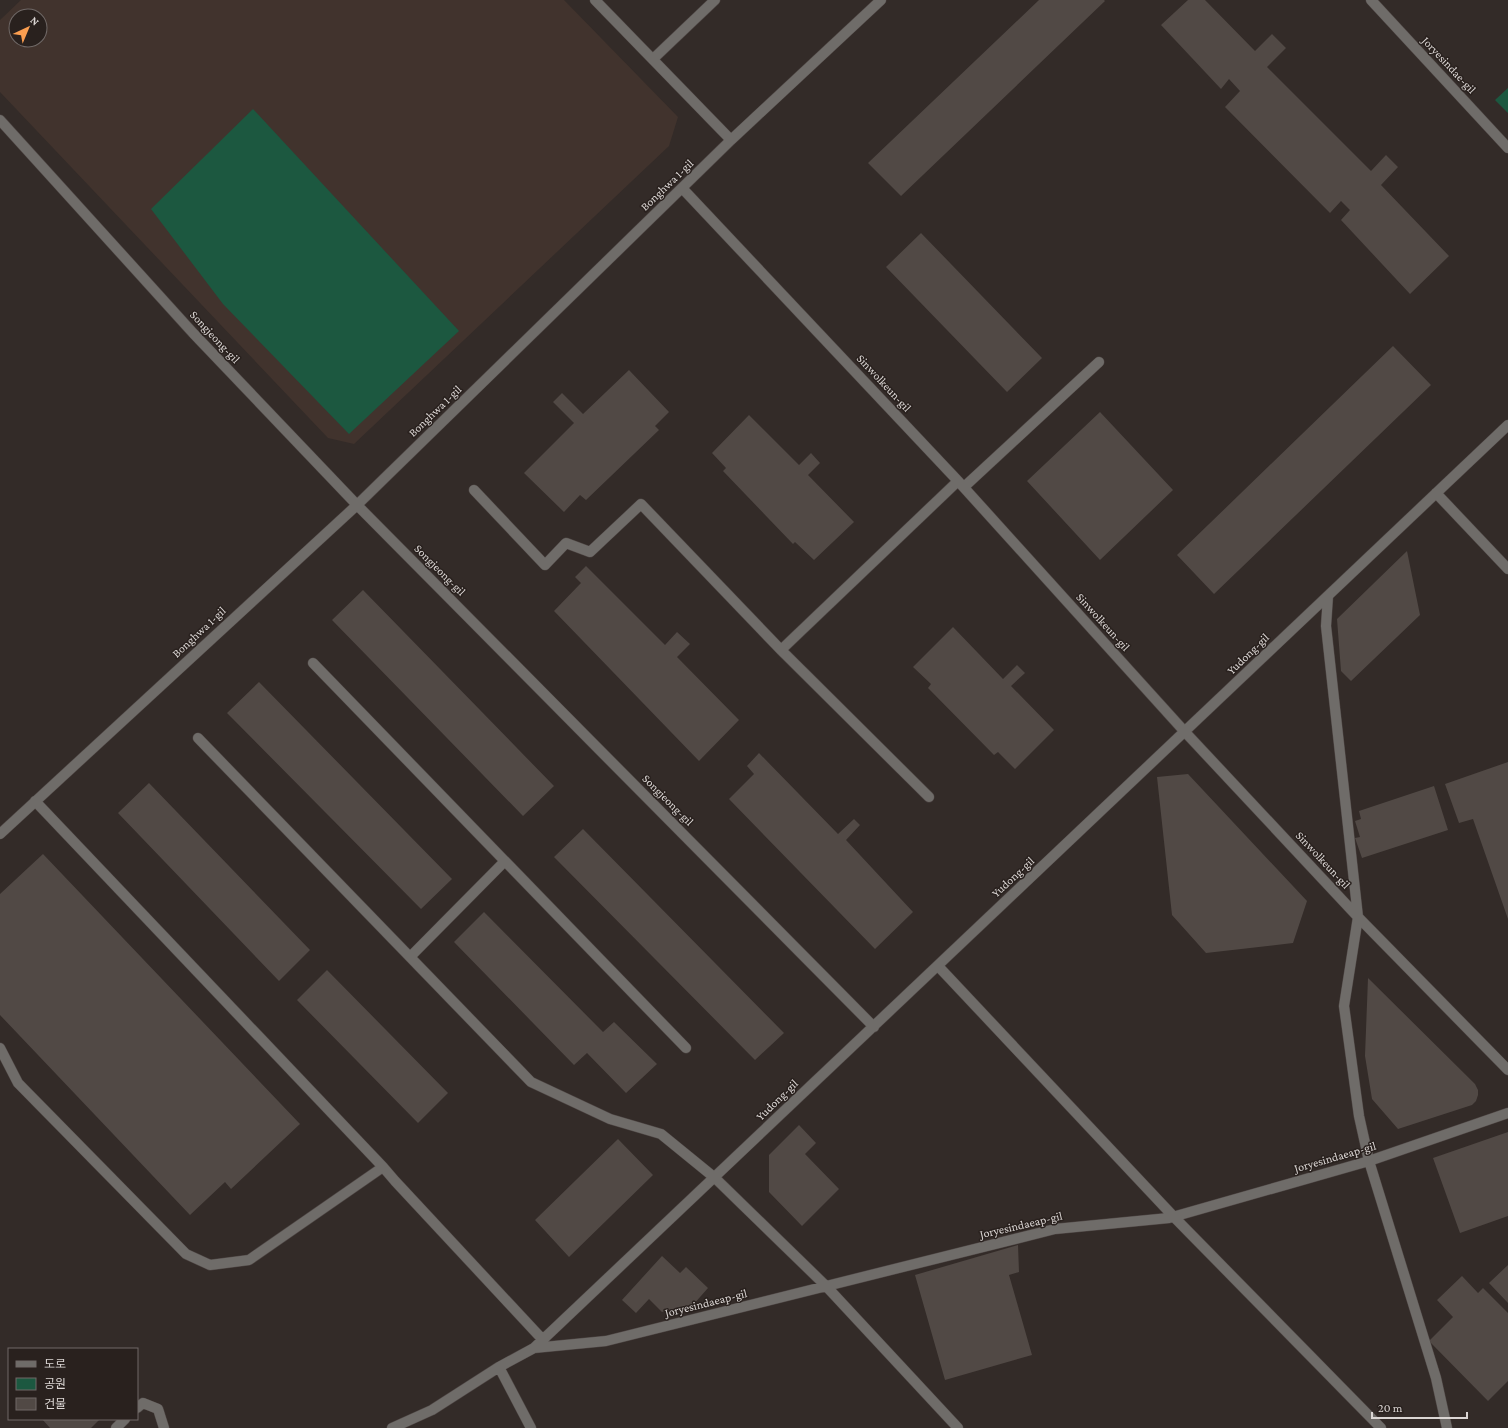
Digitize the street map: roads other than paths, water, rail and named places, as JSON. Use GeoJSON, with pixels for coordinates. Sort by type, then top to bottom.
{"type":"FeatureCollection","features":[{"type":"Feature","properties":{"kind":"street"},"geometry":{"type":"LineString","coordinates":[[595,0],[732,140]]}},
{"type":"Feature","properties":{"kind":"street"},"geometry":{"type":"LineString","coordinates":[[653,59],[714,0]]}},
{"type":"Feature","properties":{"kind":"street","name":"Bonghwa 1-gil"},"geometry":{"type":"LineString","coordinates":[[0,834],[357,505],[682,188],[882,0]]}},
{"type":"Feature","properties":{"kind":"street","name":"Joryesindae-gil"},"geometry":{"type":"LineString","coordinates":[[1371,0],[1508,148]]}},
{"type":"Feature","properties":{"kind":"street","name":"Songjeong-gil"},"geometry":{"type":"LineString","coordinates":[[0,120],[193,333],[357,505],[874,1027]]}},
{"type":"Feature","properties":{"kind":"street","name":"Sinwolkeun-gil"},"geometry":{"type":"LineString","coordinates":[[682,188],[961,484],[1185,732],[1358,917],[1508,1070]]}},
{"type":"Feature","properties":{"kind":"street"},"geometry":{"type":"LineString","coordinates":[[781,650],[961,484],[1099,362]]}},
{"type":"Feature","properties":{"kind":"street","name":"Yudong-gil"},"geometry":{"type":"LineString","coordinates":[[534,1348],[1508,425]]}},
{"type":"Feature","properties":{"kind":"street"},"geometry":{"type":"LineString","coordinates":[[474,490],[545,565],[566,544],[590,552],[641,504],[781,650],[929,797]]}},
{"type":"Feature","properties":{"kind":"street"},"geometry":{"type":"LineString","coordinates":[[1436,493],[1508,569]]}},
{"type":"Feature","properties":{"kind":"street"},"geometry":{"type":"LineString","coordinates":[[1328,596],[1326,626],[1358,917],[1344,1006],[1359,1116],[1369,1161],[1436,1378],[1447,1428]]}},
{"type":"Feature","properties":{"kind":"street"},"geometry":{"type":"LineString","coordinates":[[313,663],[686,1048]]}},
{"type":"Feature","properties":{"kind":"street"},"geometry":{"type":"LineString","coordinates":[[198,738],[531,1082],[610,1119],[661,1134],[715,1178],[826,1286],[952,1426]]}},
{"type":"Feature","properties":{"kind":"street"},"geometry":{"type":"LineString","coordinates":[[35,801],[383,1167],[544,1340]]}},
{"type":"Feature","properties":{"kind":"street"},"geometry":{"type":"LineString","coordinates":[[410,957],[505,861]]}},
{"type":"Feature","properties":{"kind":"street"},"geometry":{"type":"LineString","coordinates":[[938,966],[1174,1217],[1381,1428]]}},
{"type":"Feature","properties":{"kind":"street"},"geometry":{"type":"LineString","coordinates":[[0,1048],[18,1083],[186,1254],[210,1266],[249,1260],[383,1167]]}},
{"type":"Feature","properties":{"kind":"street","name":"Joryesindaeap-gil"},"geometry":{"type":"LineString","coordinates":[[534,1348],[606,1342],[1055,1229],[1174,1217],[1369,1161],[1508,1113]]}},
{"type":"Feature","properties":{"kind":"street"},"geometry":{"type":"LineString","coordinates":[[392,1428],[432,1410],[499,1367],[534,1348]]}},
{"type":"Feature","properties":{"kind":"street"},"geometry":{"type":"LineString","coordinates":[[499,1367],[531,1428]]}},
{"type":"Feature","properties":{"kind":"street"},"geometry":{"type":"LineString","coordinates":[[138,1407],[143,1403],[158,1409],[164,1428]]}},
{"type":"Feature","properties":{"kind":"street"},"geometry":{"type":"LineString","coordinates":[[116,1428],[125,1420]]}}]}
